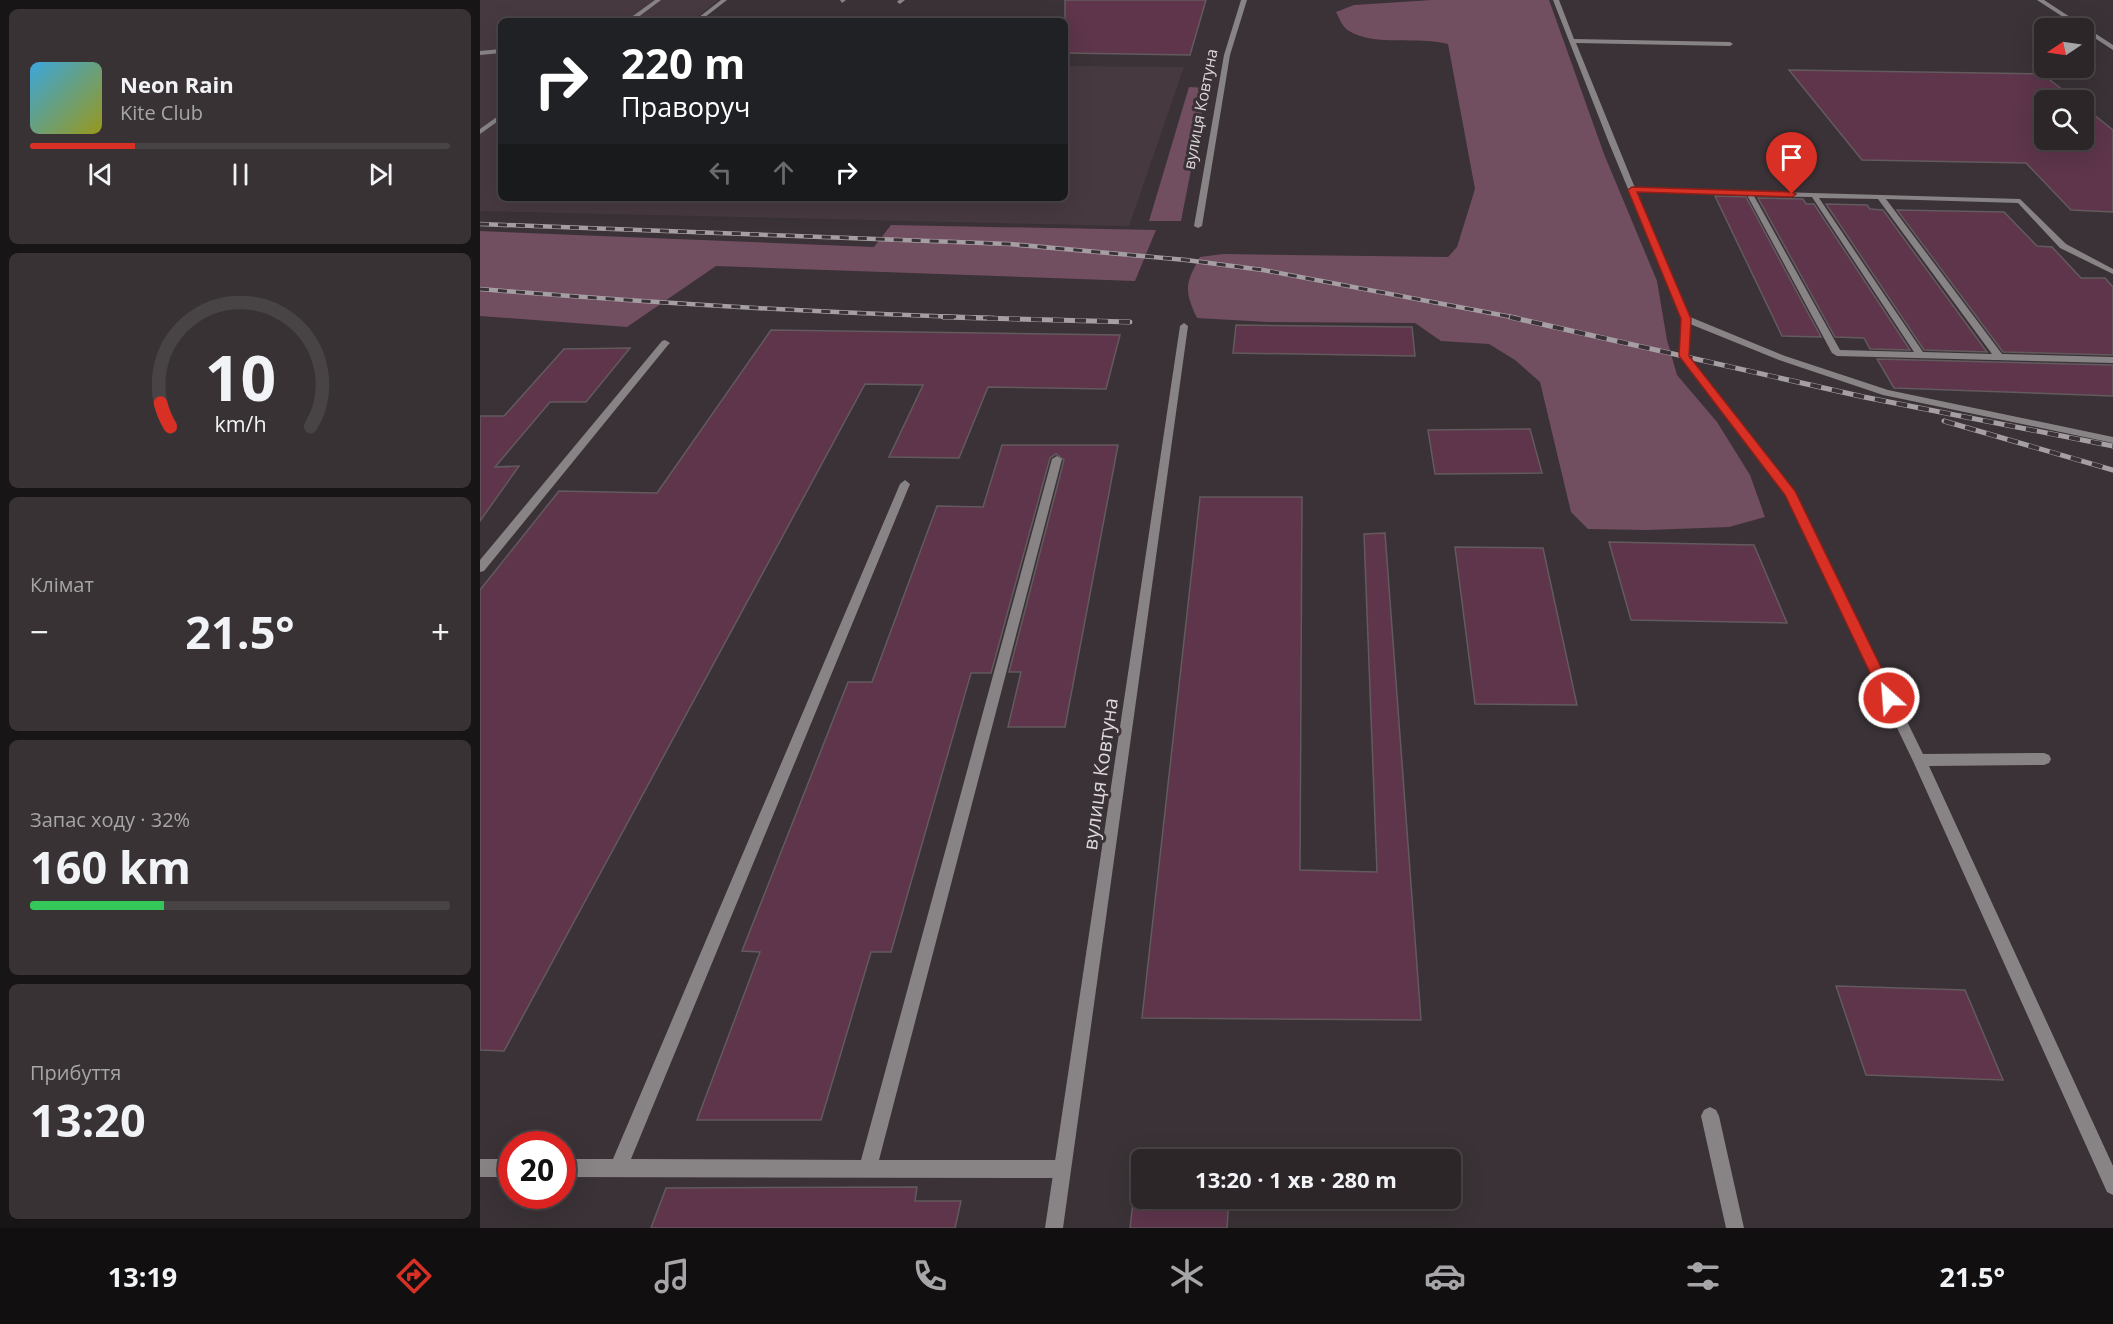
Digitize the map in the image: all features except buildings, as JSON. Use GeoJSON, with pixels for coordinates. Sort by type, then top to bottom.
{"type":"FeatureCollection","features":[{"type":"Feature","properties":{"kind":"street"},"geometry":{"type":"LineString","coordinates":[[633,18],[658,0]]}},
{"type":"Feature","properties":{"kind":"street"},"geometry":{"type":"LineString","coordinates":[[701,18],[724,0]]}},
{"type":"Feature","properties":{"kind":"street","name":"вулиця Ковтуна"},"geometry":{"type":"LineString","coordinates":[[1197,226],[1227,55],[1244,0]]}},
{"type":"Feature","properties":{"kind":"street"},"geometry":{"type":"LineString","coordinates":[[1556,0],[1686,319],[1684,356],[1790,494],[1919,759],[2113,1186]]}},
{"type":"Feature","properties":{"kind":"street"},"geometry":{"type":"LineString","coordinates":[[2040,0],[2113,48]]}},
{"type":"Feature","properties":{"kind":"street"},"geometry":{"type":"LineString","coordinates":[[1573,41],[1730,44]]}},
{"type":"Feature","properties":{"kind":"street"},"geometry":{"type":"LineString","coordinates":[[480,53],[498,51]]}},
{"type":"Feature","properties":{"kind":"street"},"geometry":{"type":"LineString","coordinates":[[480,132],[498,118]]}},
{"type":"Feature","properties":{"kind":"street"},"geometry":{"type":"LineString","coordinates":[[480,124],[490,124]]}},
{"type":"Feature","properties":{"kind":"street"},"geometry":{"type":"LineString","coordinates":[[1632,190],[2020,201],[2062,246],[2113,272]]}},
{"type":"Feature","properties":{"kind":"street"},"geometry":{"type":"LineString","coordinates":[[1749,193],[1837,353],[2113,360]]}},
{"type":"Feature","properties":{"kind":"street"},"geometry":{"type":"LineString","coordinates":[[1814,195],[1920,355]]}},
{"type":"Feature","properties":{"kind":"street"},"geometry":{"type":"LineString","coordinates":[[1880,197],[2000,357]]}},
{"type":"Feature","properties":{"kind":"street"},"geometry":{"type":"LineString","coordinates":[[1686,319],[1782,358],[1886,393],[2113,440]]}},
{"type":"Feature","properties":{"kind":"street","name":"вулиця Ковтуна"},"geometry":{"type":"LineString","coordinates":[[1054,1228],[1184,326]]}},
{"type":"Feature","properties":{"kind":"street"},"geometry":{"type":"LineString","coordinates":[[480,568],[665,343]]}},
{"type":"Feature","properties":{"kind":"street"},"geometry":{"type":"LineString","coordinates":[[868,1168],[1057,459]]}},
{"type":"Feature","properties":{"kind":"street"},"geometry":{"type":"LineString","coordinates":[[618,1168],[905,484]]}},
{"type":"Feature","properties":{"kind":"street"},"geometry":{"type":"LineString","coordinates":[[1919,759],[2044,759]]}},
{"type":"Feature","properties":{"kind":"street"},"geometry":{"type":"LineString","coordinates":[[1710,1116],[1735,1228]]}},
{"type":"Feature","properties":{"kind":"street"},"geometry":{"type":"LineString","coordinates":[[480,1168],[498,1168]]}},
{"type":"Feature","properties":{"kind":"street"},"geometry":{"type":"LineString","coordinates":[[576,1168],[1062,1168]]}},
{"type":"Feature","properties":{"kind":"shaded area"},"geometry":{"type":"Polygon","coordinates":[[[480,0],[719,0],[696,18],[498,18],[498,201],[1068,201],[1068,66],[1184,67],[1129,226],[480,211],[480,0]]]}},
{"type":"Feature","properties":{"kind":"shaded area"},"geometry":{"type":"Polygon","coordinates":[[[1432,0],[1549,0],[1604,154],[1657,281],[1667,340],[1677,375],[1717,422],[1750,475],[1765,517],[1729,527],[1648,530],[1588,529],[1571,512],[1540,382],[1515,360],[1489,344],[1441,341],[1415,323],[1268,322],[1197,318],[1188,294],[1188,287],[1191,274],[1200,257],[1223,254],[1448,257],[1457,247],[1475,189],[1448,44],[1372,39],[1360,36],[1349,31],[1341,23],[1336,12],[1354,5],[1432,0]]]}},
{"type":"Feature","properties":{"kind":"shaded area"},"geometry":{"type":"Polygon","coordinates":[[[1189,87],[1207,88],[1181,221],[1149,221],[1189,87]]]}},
{"type":"Feature","properties":{"kind":"shaded area"},"geometry":{"type":"Polygon","coordinates":[[[891,225],[1156,230],[1135,281],[716,266],[627,327],[480,316],[480,231],[874,247],[891,225]]]}},
{"type":"Feature","properties":{"kind":"railway"},"geometry":{"type":"LineString","coordinates":[[480,224],[1009,244],[1186,260],[1263,270],[1517,318]]}},
{"type":"Feature","properties":{"kind":"railway"},"geometry":{"type":"LineString","coordinates":[[480,289],[737,307],[994,318]]}},
{"type":"Feature","properties":{"kind":"railway"},"geometry":{"type":"LineString","coordinates":[[943,317],[1130,322]]}},
{"type":"Feature","properties":{"kind":"railway"},"geometry":{"type":"LineString","coordinates":[[1510,317],[1864,397],[2113,446]]}},
{"type":"Feature","properties":{"kind":"railway"},"geometry":{"type":"LineString","coordinates":[[1944,421],[2113,470]]}},
{"type":"Feature","properties":{"kind":"route"},"geometry":{"type":"LineString","coordinates":[[1792,194],[1632,190],[1686,319],[1684,356],[1790,494],[1889,698]]}}]}
